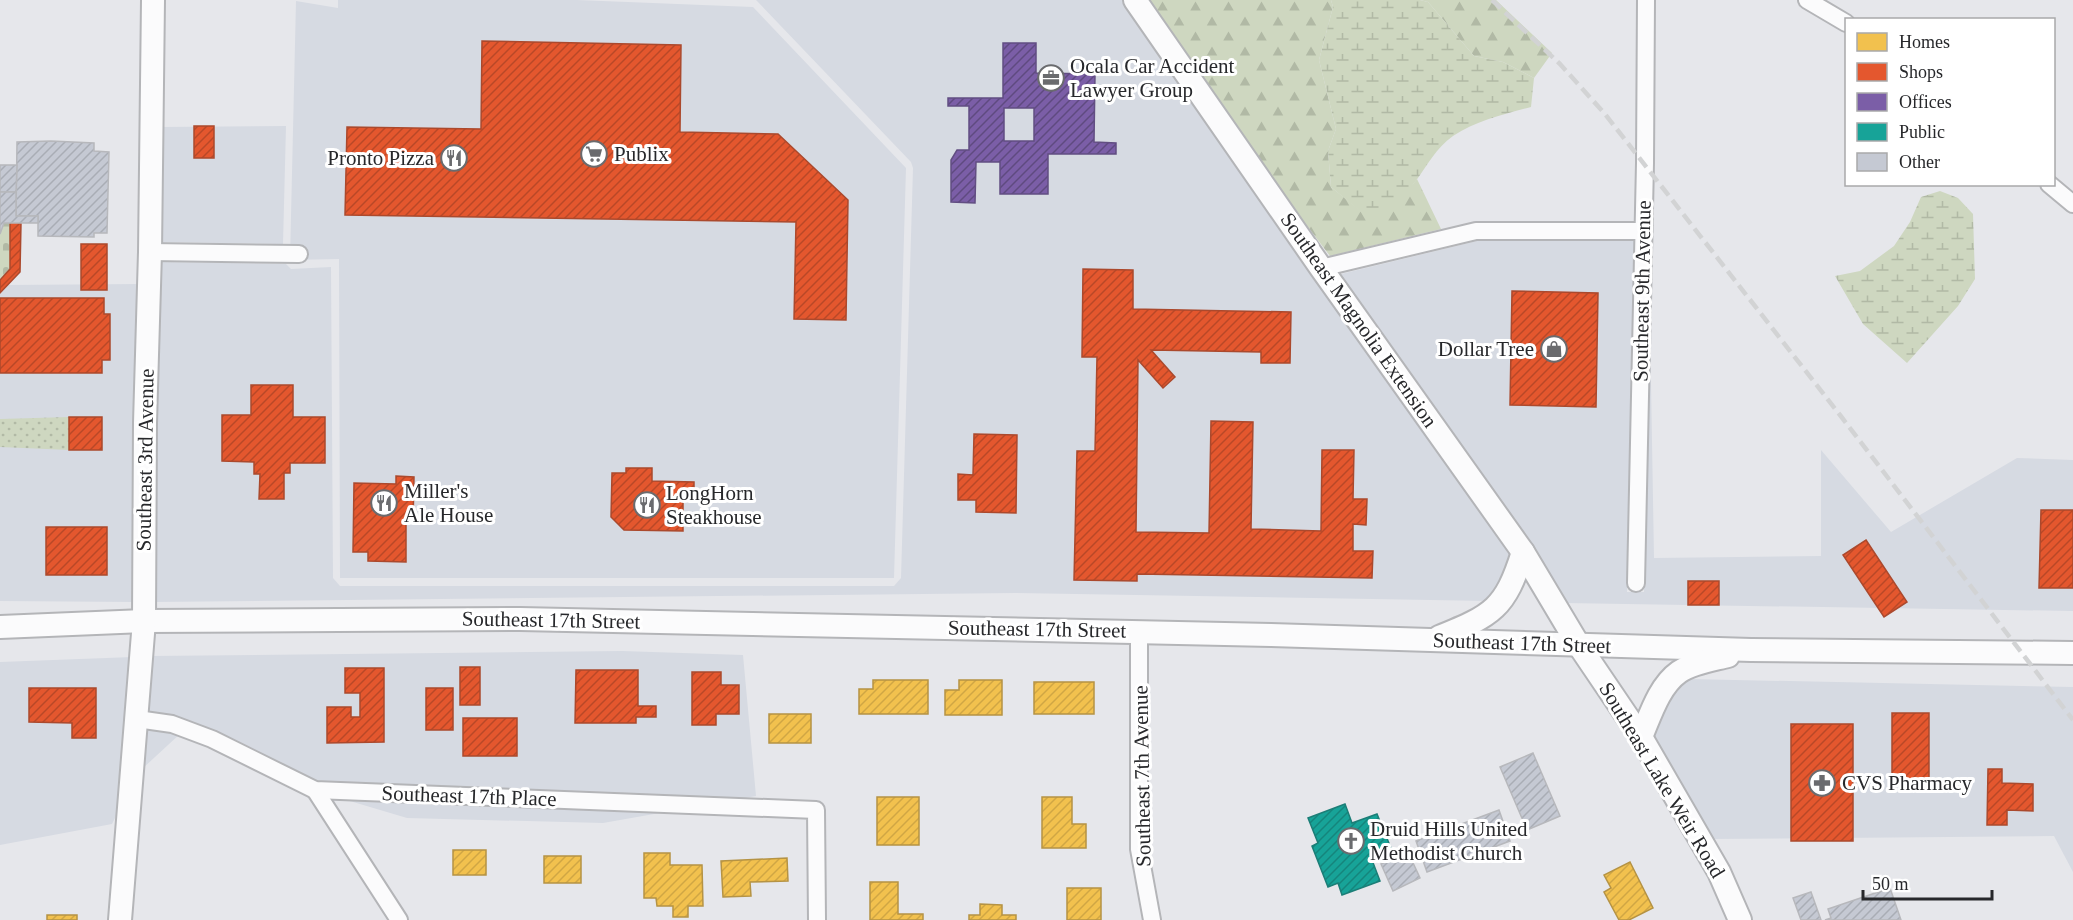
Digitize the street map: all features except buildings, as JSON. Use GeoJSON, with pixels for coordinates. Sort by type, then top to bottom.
{"type":"FeatureCollection","features":[{"type":"Feature","properties":{"kind":"main road","name":"Southeast 3rd Avenue"},"geometry":{"type":"LineString","coordinates":[[120,920],[144,621],[145,423],[153,0]]}},
{"type":"Feature","properties":{"kind":"main road","name":"Southeast Magnolia Extension"},"geometry":{"type":"LineString","coordinates":[[1135,0],[1321,268],[1523,552],[1578,644]]}},
{"type":"Feature","properties":{"kind":"main road"},"geometry":{"type":"LineString","coordinates":[[1432,640],[1478,621],[1497,607],[1514,582],[1523,552]]}},
{"type":"Feature","properties":{"kind":"main road","name":"Southeast 17th Street"},"geometry":{"type":"LineString","coordinates":[[0,627],[144,621],[520,619],[1139,632],[1751,650],[2073,653]]}},
{"type":"Feature","properties":{"kind":"main road","name":"Southeast Lake Weir Road"},"geometry":{"type":"LineString","coordinates":[[1578,644],[1641,737],[1719,872],[1740,920]]}},
{"type":"Feature","properties":{"kind":"main road"},"geometry":{"type":"LineString","coordinates":[[1641,737],[1665,687],[1679,672],[1751,650]]}},
{"type":"Feature","properties":{"kind":"street","name":"Southeast 9th Avenue"},"geometry":{"type":"LineString","coordinates":[[1636,583],[1646,0]]}},
{"type":"Feature","properties":{"kind":"street"},"geometry":{"type":"LineString","coordinates":[[1807,0],[1845,22]]}},
{"type":"Feature","properties":{"kind":"street"},"geometry":{"type":"LineString","coordinates":[[2051,186],[2073,204]]}},
{"type":"Feature","properties":{"kind":"street"},"geometry":{"type":"LineString","coordinates":[[1321,268],[1476,231],[1643,231]]}},
{"type":"Feature","properties":{"kind":"street"},"geometry":{"type":"LineString","coordinates":[[150,252],[299,254]]}},
{"type":"Feature","properties":{"kind":"street","name":"Southeast 7th Avenue"},"geometry":{"type":"LineString","coordinates":[[1139,632],[1139,849],[1152,920]]}},
{"type":"Feature","properties":{"kind":"street","name":"Southeast 17th Place"},"geometry":{"type":"LineString","coordinates":[[137,719],[172,724],[212,739],[315,790],[816,810],[817,920]]}},
{"type":"Feature","properties":{"kind":"street"},"geometry":{"type":"LineString","coordinates":[[315,790],[399,920]]}},
{"type":"Feature","properties":{"kind":"shaded area"},"geometry":{"type":"Polygon","coordinates":[[[338,0],[577,0],[753,7],[906,168],[894,578],[340,578],[339,259],[290,260],[296,1],[338,8],[338,0]]]}},
{"type":"Feature","properties":{"kind":"shaded area"},"geometry":{"type":"Polygon","coordinates":[[[756,0],[1124,0],[1313,273],[1315,280],[1318,280],[1513,554],[1506,577],[1489,601],[1015,593],[153,602],[158,262],[286,264],[291,269],[331,267],[333,578],[340,586],[894,586],[901,578],[913,168],[911,162],[756,0]]]}},
{"type":"Feature","properties":{"kind":"shaded area"},"geometry":{"type":"Polygon","coordinates":[[[286,126],[283,244],[159,242],[160,127],[286,126]]]}},
{"type":"Feature","properties":{"kind":"shaded area"},"geometry":{"type":"Polygon","coordinates":[[[1477,241],[1634,241],[1627,592],[1644,592],[1650,325],[1654,558],[1821,556],[1821,450],[1891,532],[2017,458],[2073,460],[2073,611],[1564,603],[1533,550],[1534,546],[1529,543],[1337,275],[1477,241]]]}},
{"type":"Feature","properties":{"kind":"shaded area"},"geometry":{"type":"Polygon","coordinates":[[[140,284],[135,602],[0,601],[0,292],[6,285],[140,284]]]}},
{"type":"Feature","properties":{"kind":"shaded area"},"geometry":{"type":"Polygon","coordinates":[[[622,651],[743,655],[756,796],[603,823],[407,818],[286,782],[181,733],[142,769],[150,656],[622,651]]]}},
{"type":"Feature","properties":{"kind":"shaded area"},"geometry":{"type":"Polygon","coordinates":[[[133,657],[120,808],[112,824],[0,845],[0,662],[133,657]]]}},
{"type":"Feature","properties":{"kind":"shaded area"},"geometry":{"type":"Polygon","coordinates":[[[1689,679],[2073,687],[2073,872],[2054,836],[1710,839],[1651,736],[1672,694],[1684,681],[1689,679]]]}},
{"type":"Feature","properties":{"kind":"green space"},"geometry":{"type":"Polygon","coordinates":[[[1146,0],[1331,0],[1333,7],[1319,60],[1336,129],[1328,151],[1331,187],[1366,215],[1417,179],[1441,229],[1330,256],[1260,164],[1146,0]]]}},
{"type":"Feature","properties":{"kind":"green space"},"geometry":{"type":"Polygon","coordinates":[[[1331,0],[1420,0],[1428,2],[1474,56],[1503,62],[1534,78],[1531,107],[1481,122],[1453,136],[1437,152],[1405,193],[1366,216],[1331,187],[1328,151],[1336,129],[1319,60],[1333,7],[1331,0]]]}},
{"type":"Feature","properties":{"kind":"green space"},"geometry":{"type":"Polygon","coordinates":[[[1420,0],[1496,0],[1552,53],[1534,78],[1503,62],[1474,56],[1428,2],[1420,0]]]}},
{"type":"Feature","properties":{"kind":"green space"},"geometry":{"type":"Polygon","coordinates":[[[1940,191],[1958,198],[1973,214],[1975,279],[1958,306],[1907,363],[1863,324],[1835,276],[1860,271],[1894,246],[1910,222],[1921,197],[1940,191]]]}},
{"type":"Feature","properties":{"kind":"green space"},"geometry":{"type":"Polygon","coordinates":[[[10,222],[10,269],[0,280],[0,234],[4,223],[10,222]]]}},
{"type":"Feature","properties":{"kind":"green space"},"geometry":{"type":"Polygon","coordinates":[[[69,417],[69,450],[0,447],[0,419],[69,417]]]}},
{"type":"Feature","properties":{"kind":"railway"},"geometry":{"type":"LineString","coordinates":[[1492,0],[1560,64],[1605,114],[1840,415],[2073,720]]}},
{"type":"Feature","properties":{"kind":"place","name":"Ocala Car Accident Lawyer Group"},"geometry":{"type":"Point","coordinates":[1051,78]}},
{"type":"Feature","properties":{"kind":"place","name":"Publix"},"geometry":{"type":"Point","coordinates":[594,154]}},
{"type":"Feature","properties":{"kind":"place","name":"Pronto Pizza"},"geometry":{"type":"Point","coordinates":[454,158]}},
{"type":"Feature","properties":{"kind":"place","name":"Dollar Tree"},"geometry":{"type":"Point","coordinates":[1554,349]}},
{"type":"Feature","properties":{"kind":"place","name":"Miller's Ale House"},"geometry":{"type":"Point","coordinates":[384,503]}},
{"type":"Feature","properties":{"kind":"place","name":"LongHorn Steakhouse"},"geometry":{"type":"Point","coordinates":[647,505]}},
{"type":"Feature","properties":{"kind":"place","name":"CVS Pharmacy"},"geometry":{"type":"Point","coordinates":[1822,783]}},
{"type":"Feature","properties":{"kind":"place","name":"Druid Hills United Methodist Church"},"geometry":{"type":"Point","coordinates":[1351,841]}}]}
